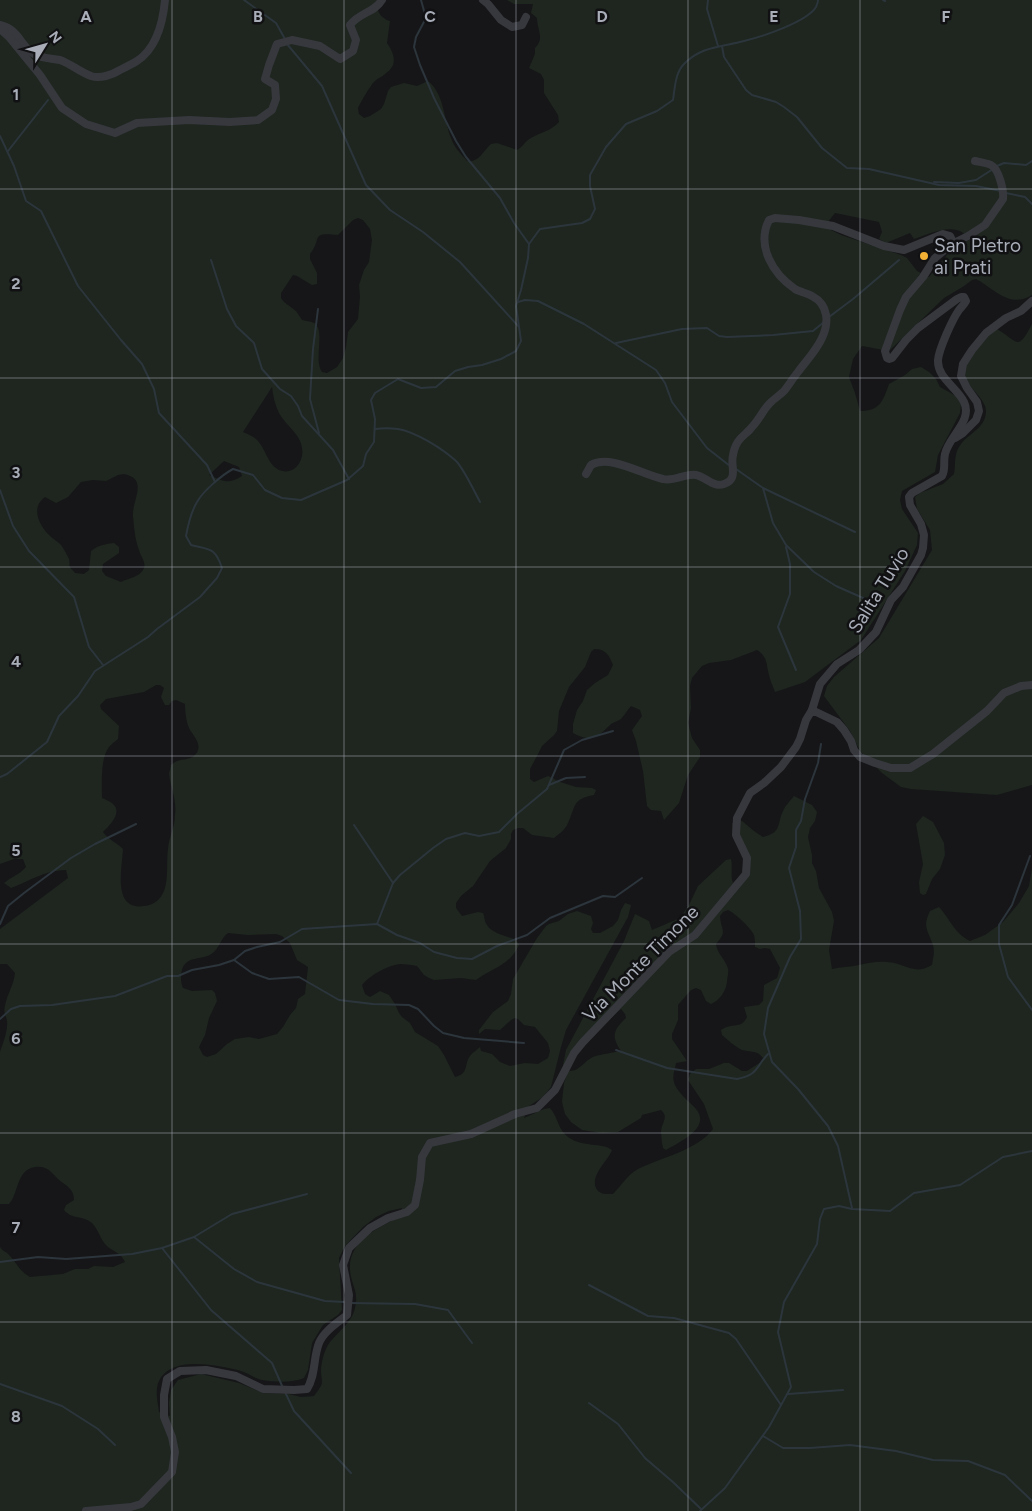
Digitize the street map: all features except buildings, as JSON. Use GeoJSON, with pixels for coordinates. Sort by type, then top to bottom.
{"type":"FeatureCollection","features":[{"type":"Feature","properties":{"kind":"street"},"geometry":{"type":"LineString","coordinates":[[0,27],[10,29],[32,53],[69,64],[92,77],[107,76],[138,60],[147,51],[156,39],[164,15],[165,0]]}},
{"type":"Feature","properties":{"kind":"street"},"geometry":{"type":"LineString","coordinates":[[0,27],[40,75],[62,108],[86,124],[115,132],[137,123],[189,120],[230,122],[258,120],[272,110],[276,99],[275,85],[265,79],[277,44],[292,40],[320,46],[340,59],[353,51],[356,40],[350,25],[356,18],[375,8],[382,0]]}},
{"type":"Feature","properties":{"kind":"street"},"geometry":{"type":"LineString","coordinates":[[483,0],[501,20],[512,27],[522,25],[526,17]]}},
{"type":"Feature","properties":{"kind":"street"},"geometry":{"type":"LineString","coordinates":[[951,441],[964,420],[966,408],[962,398],[946,381],[938,361],[943,342],[958,311],[965,304],[966,298],[963,296],[959,298],[918,328],[892,358],[887,358],[885,351],[906,296],[923,278],[935,258],[952,244],[985,225],[1003,199],[1004,194],[996,170],[992,166],[975,161]]}},
{"type":"Feature","properties":{"kind":"street"},"geometry":{"type":"LineString","coordinates":[[586,474],[591,465],[601,461],[615,463],[666,480],[693,475],[720,485],[727,483],[732,478],[734,470],[732,455],[740,439],[752,428],[768,404],[785,390],[812,355],[823,335],[827,320],[826,312],[819,301],[813,296],[794,288],[768,258],[765,248],[769,220],[775,218],[799,220],[833,226],[894,249],[906,249],[943,234],[950,236],[952,244]]}},
{"type":"Feature","properties":{"kind":"street"},"geometry":{"type":"LineString","coordinates":[[951,441],[963,433],[976,420],[979,412],[978,402],[967,388],[961,376],[963,364],[986,333],[1006,318],[1021,311],[1032,301]]}},
{"type":"Feature","properties":{"kind":"street","name":"Salita Tuvio"},"geometry":{"type":"LineString","coordinates":[[812,710],[820,684],[837,664],[859,650],[876,632],[891,600],[912,573],[921,555],[924,541],[923,529],[910,505],[909,497],[912,493],[942,476],[945,454],[951,441]]}},
{"type":"Feature","properties":{"kind":"street"},"geometry":{"type":"LineString","coordinates":[[812,710],[837,722],[860,757],[875,764],[891,768],[910,768],[933,754],[987,711],[1004,693],[1021,686],[1032,685]]}},
{"type":"Feature","properties":{"kind":"street","name":"Via Monte Timone"},"geometry":{"type":"LineString","coordinates":[[86,1511],[131,1507],[141,1504],[172,1472],[175,1452],[172,1437],[164,1417],[164,1395],[167,1378],[180,1371],[206,1370],[236,1376],[263,1389],[307,1389],[312,1381],[319,1343],[328,1330],[346,1315],[349,1295],[342,1265],[349,1248],[370,1228],[388,1218],[408,1212],[415,1205],[422,1158],[430,1144],[471,1134],[515,1114],[537,1108],[555,1090],[574,1053],[583,1042],[669,952],[695,935],[746,874],[747,858],[736,835],[737,818],[750,793],[764,783],[781,766],[800,739],[806,720],[812,710]]}},
{"type":"Feature","properties":{"kind":"shaded area"},"geometry":{"type":"Polygon","coordinates":[[[0,0],[377,0],[379,13],[390,21],[387,43],[394,60],[389,71],[371,86],[358,108],[359,114],[364,118],[381,109],[391,87],[404,83],[417,86],[428,81],[437,92],[443,107],[452,141],[467,161],[471,161],[478,158],[491,144],[497,143],[517,150],[529,139],[559,122],[558,115],[544,93],[544,80],[541,74],[529,68],[535,54],[535,48],[540,41],[537,18],[531,13],[533,4],[514,4],[507,0],[1032,0],[1032,295],[1024,299],[1009,299],[976,279],[972,280],[944,298],[889,351],[862,346],[853,359],[849,377],[860,411],[867,411],[876,407],[880,404],[889,384],[912,369],[921,367],[936,379],[940,387],[956,396],[961,404],[960,413],[938,455],[935,472],[902,491],[900,500],[902,509],[918,533],[917,545],[905,571],[861,640],[805,682],[775,692],[765,658],[757,650],[731,660],[709,663],[702,666],[692,678],[690,686],[691,708],[688,723],[692,738],[700,750],[700,757],[688,775],[679,803],[664,820],[661,811],[651,810],[647,806],[643,771],[632,730],[642,716],[640,710],[631,706],[621,719],[594,737],[585,738],[573,733],[573,724],[577,710],[587,690],[608,675],[613,665],[606,653],[594,649],[585,667],[569,687],[559,711],[557,731],[542,746],[530,769],[530,779],[534,782],[548,776],[576,787],[592,788],[596,790],[594,795],[578,801],[567,825],[554,838],[532,835],[523,828],[513,830],[506,848],[490,861],[473,886],[456,903],[456,908],[462,916],[478,912],[483,913],[489,928],[496,933],[516,940],[519,945],[515,952],[506,962],[476,980],[461,978],[434,980],[424,975],[417,966],[401,964],[380,971],[362,985],[365,994],[370,997],[380,991],[389,995],[399,1013],[410,1023],[415,1032],[438,1046],[455,1077],[462,1074],[472,1053],[480,1047],[481,1051],[492,1054],[500,1062],[510,1066],[525,1063],[538,1064],[548,1058],[550,1051],[548,1043],[535,1027],[524,1025],[515,1018],[500,1030],[485,1029],[479,1034],[479,1030],[493,1012],[508,1001],[513,979],[546,926],[577,911],[591,916],[593,923],[591,929],[593,933],[600,933],[613,926],[618,920],[625,903],[631,905],[628,917],[566,1030],[551,1087],[543,1097],[529,1106],[524,1118],[550,1108],[562,1131],[568,1137],[580,1143],[603,1146],[612,1150],[599,1170],[595,1186],[600,1192],[613,1194],[634,1171],[698,1143],[713,1129],[704,1104],[688,1080],[690,1074],[696,1069],[709,1069],[724,1063],[729,1063],[742,1071],[747,1071],[761,1062],[763,1058],[758,1053],[737,1047],[722,1035],[721,1030],[729,1026],[739,1025],[745,1021],[747,1017],[744,1007],[759,1005],[763,1001],[764,985],[777,978],[780,968],[770,949],[755,947],[752,932],[739,917],[728,910],[720,916],[723,933],[716,944],[728,968],[725,989],[720,998],[711,1004],[706,1001],[701,990],[696,988],[691,990],[678,1005],[678,1020],[672,1034],[672,1039],[687,1061],[676,1063],[673,1075],[675,1086],[700,1116],[697,1128],[685,1139],[666,1150],[663,1148],[661,1131],[665,1115],[661,1110],[642,1115],[641,1118],[618,1132],[602,1133],[582,1130],[571,1122],[565,1114],[562,1102],[564,1083],[568,1071],[563,1065],[566,1050],[624,941],[635,914],[649,921],[652,930],[680,918],[698,886],[726,860],[731,859],[733,883],[741,875],[744,865],[743,856],[733,838],[732,823],[742,821],[763,837],[774,833],[784,809],[794,796],[812,805],[817,812],[808,837],[812,863],[816,871],[819,888],[832,912],[834,921],[829,950],[832,969],[873,962],[894,963],[914,969],[932,965],[934,948],[926,925],[930,911],[939,907],[956,930],[970,941],[985,935],[1003,922],[1019,903],[1029,886],[1032,868],[1032,1511],[0,1511],[0,1247],[30,1277],[63,1274],[75,1269],[88,1269],[94,1266],[113,1267],[125,1262],[121,1256],[105,1244],[92,1223],[70,1215],[64,1210],[66,1205],[74,1200],[73,1193],[45,1168],[35,1167],[24,1172],[9,1204],[0,1204],[0,1052],[7,1029],[4,1008],[15,973],[7,964],[0,964],[0,929],[68,878],[66,870],[58,871],[44,874],[11,888],[4,883],[26,867],[23,859],[14,859],[0,864],[0,0]],[[835,213],[828,222],[831,230],[901,255],[907,258],[917,271],[929,277],[951,250],[971,239],[952,229],[914,239],[910,233],[886,243],[879,239],[882,232],[879,222],[835,213]],[[358,218],[353,220],[338,235],[320,235],[310,254],[310,259],[317,273],[317,284],[312,285],[293,275],[281,293],[281,298],[284,302],[296,311],[302,320],[312,322],[317,327],[319,332],[320,366],[322,372],[327,373],[337,367],[343,358],[348,332],[358,319],[359,285],[369,262],[372,240],[370,229],[363,220],[358,218]],[[272,387],[243,432],[252,436],[262,447],[272,464],[279,470],[292,470],[300,462],[302,456],[301,443],[279,413],[272,387]],[[224,461],[209,475],[229,481],[242,476],[239,467],[224,461]],[[124,474],[106,481],[93,480],[81,482],[68,497],[56,503],[45,497],[38,506],[37,511],[39,521],[45,531],[60,544],[69,559],[70,567],[75,573],[84,574],[89,570],[91,551],[97,547],[114,543],[119,547],[119,553],[103,564],[102,571],[106,576],[121,582],[134,577],[144,568],[135,533],[133,516],[138,485],[136,480],[124,474]],[[156,685],[144,692],[106,699],[100,705],[101,709],[119,726],[118,739],[109,747],[104,758],[102,779],[102,798],[113,804],[116,808],[116,815],[103,832],[123,849],[121,886],[123,895],[127,902],[134,906],[144,906],[156,902],[161,897],[166,881],[168,849],[175,810],[175,800],[169,774],[171,765],[177,761],[194,756],[198,745],[188,725],[185,704],[176,700],[172,701],[169,705],[165,705],[161,697],[164,688],[160,685],[156,685]],[[228,933],[214,952],[185,964],[181,976],[183,988],[192,991],[212,990],[215,993],[217,1001],[199,1047],[203,1055],[207,1057],[216,1054],[235,1039],[249,1037],[259,1039],[277,1034],[296,1008],[298,999],[305,994],[308,967],[297,960],[290,943],[282,936],[276,934],[248,935],[228,933]],[[621,1009],[578,1053],[569,1071],[576,1070],[593,1057],[621,1051],[616,1042],[615,1034],[618,1026],[626,1018],[621,1009]],[[402,1208],[376,1217],[363,1227],[345,1246],[339,1258],[342,1310],[323,1325],[312,1343],[308,1370],[304,1378],[278,1382],[267,1381],[241,1371],[219,1366],[193,1364],[180,1366],[169,1370],[161,1377],[157,1388],[159,1412],[170,1416],[171,1390],[178,1380],[201,1374],[239,1383],[263,1393],[289,1394],[301,1397],[314,1396],[322,1383],[321,1371],[324,1354],[331,1341],[351,1318],[355,1308],[356,1297],[350,1270],[354,1251],[366,1237],[399,1217],[402,1208]]]}},
{"type":"Feature","properties":{"kind":"shaded area"},"geometry":{"type":"Polygon","coordinates":[[[1032,324],[1032,785],[997,795],[901,787],[882,773],[860,751],[850,731],[824,696],[827,686],[834,677],[879,638],[932,550],[930,530],[917,509],[915,497],[920,493],[943,484],[954,474],[958,448],[980,426],[985,417],[984,404],[965,376],[964,370],[970,356],[997,329],[1017,342],[1023,339],[1032,324]]]}},
{"type":"Feature","properties":{"kind":"shaded area"},"geometry":{"type":"Polygon","coordinates":[[[923,816],[933,822],[944,843],[945,855],[940,869],[932,879],[926,894],[923,895],[920,893],[919,882],[923,864],[916,824],[923,816]]]}},
{"type":"Feature","properties":{"kind":"waterway"},"geometry":{"type":"LineString","coordinates":[[244,0],[276,23],[285,39]]}},
{"type":"Feature","properties":{"kind":"waterway"},"geometry":{"type":"LineString","coordinates":[[421,0],[426,18],[416,37],[414,47],[434,98],[466,157],[500,198],[529,244]]}},
{"type":"Feature","properties":{"kind":"waterway"},"geometry":{"type":"LineString","coordinates":[[708,0],[707,9],[718,46]]}},
{"type":"Feature","properties":{"kind":"waterway"},"geometry":{"type":"LineString","coordinates":[[0,777],[7,774],[47,742],[59,716],[78,696],[95,671],[148,637],[200,597],[217,578],[222,568],[217,556],[211,550],[191,545],[186,536],[195,506],[208,488],[233,469],[253,475],[265,490],[282,498],[301,500],[347,480],[363,466],[366,454],[374,442],[375,419],[371,400],[375,393],[398,379],[421,388],[436,387],[455,371],[501,359],[516,351],[521,341],[516,306],[528,258],[529,244],[540,229],[582,223],[590,219],[595,209],[590,186],[590,175],[606,147],[626,124],[657,111],[673,100],[679,72],[691,58],[705,50],[761,36],[794,23],[811,13],[816,7],[818,0]]}},
{"type":"Feature","properties":{"kind":"waterway"},"geometry":{"type":"LineString","coordinates":[[287,44],[322,86],[366,185],[390,210],[423,232],[460,262],[519,327]]}},
{"type":"Feature","properties":{"kind":"waterway"},"geometry":{"type":"LineString","coordinates":[[722,46],[724,57],[746,90],[752,95],[776,102],[797,117],[822,148],[847,168],[869,169],[939,185],[976,186],[1001,191]]}},
{"type":"Feature","properties":{"kind":"waterway"},"geometry":{"type":"LineString","coordinates":[[8,151],[48,100]]}},
{"type":"Feature","properties":{"kind":"waterway"},"geometry":{"type":"LineString","coordinates":[[0,136],[14,166],[26,201],[41,211],[78,286],[142,364],[154,389],[159,413],[207,465],[215,482]]}},
{"type":"Feature","properties":{"kind":"waterway"},"geometry":{"type":"LineString","coordinates":[[997,166],[1004,163],[1026,165],[1032,161]]}},
{"type":"Feature","properties":{"kind":"waterway"},"geometry":{"type":"LineString","coordinates":[[934,182],[959,183],[976,180],[993,169]]}},
{"type":"Feature","properties":{"kind":"waterway"},"geometry":{"type":"LineString","coordinates":[[1006,193],[1025,197],[1032,204]]}},
{"type":"Feature","properties":{"kind":"waterway"},"geometry":{"type":"LineString","coordinates":[[211,260],[227,309],[236,326],[254,343],[262,369],[280,389],[291,396],[302,416],[333,450],[349,479]]}},
{"type":"Feature","properties":{"kind":"waterway"},"geometry":{"type":"LineString","coordinates":[[829,317],[899,260]]}},
{"type":"Feature","properties":{"kind":"waterway"},"geometry":{"type":"LineString","coordinates":[[518,302],[525,300],[538,301],[584,324],[656,370],[665,383],[672,402],[707,448],[730,466]]}},
{"type":"Feature","properties":{"kind":"waterway"},"geometry":{"type":"LineString","coordinates":[[318,309],[310,399],[319,433]]}},
{"type":"Feature","properties":{"kind":"waterway"},"geometry":{"type":"LineString","coordinates":[[616,343],[682,329],[707,328],[719,336],[727,337],[813,331],[824,322]]}},
{"type":"Feature","properties":{"kind":"waterway"},"geometry":{"type":"LineString","coordinates":[[375,429],[392,428],[405,431],[421,437],[444,451],[459,465],[480,502]]}},
{"type":"Feature","properties":{"kind":"waterway"},"geometry":{"type":"LineString","coordinates":[[736,469],[763,488],[855,532]]}},
{"type":"Feature","properties":{"kind":"waterway"},"geometry":{"type":"LineString","coordinates":[[763,488],[773,523],[786,545],[814,572],[836,586],[879,605]]}},
{"type":"Feature","properties":{"kind":"waterway"},"geometry":{"type":"LineString","coordinates":[[0,490],[13,526],[29,551],[74,597],[89,647],[103,665]]}},
{"type":"Feature","properties":{"kind":"waterway"},"geometry":{"type":"LineString","coordinates":[[786,547],[790,564],[790,594],[778,627],[796,670]]}},
{"type":"Feature","properties":{"kind":"waterway"},"geometry":{"type":"LineString","coordinates":[[377,924],[393,883],[433,848],[446,839],[465,833],[479,836],[499,832],[547,789],[564,750],[582,740],[613,731]]}},
{"type":"Feature","properties":{"kind":"waterway"},"geometry":{"type":"LineString","coordinates":[[821,744],[818,763],[805,799],[801,821],[796,830],[796,847],[789,868],[800,911],[801,939],[790,957],[768,1008],[764,1034],[772,1062],[798,1089],[828,1126],[838,1146],[852,1208]]}},
{"type":"Feature","properties":{"kind":"waterway"},"geometry":{"type":"LineString","coordinates":[[549,785],[566,778],[585,777]]}},
{"type":"Feature","properties":{"kind":"waterway"},"geometry":{"type":"LineString","coordinates":[[0,924],[8,906],[71,858],[136,824]]}},
{"type":"Feature","properties":{"kind":"waterway"},"geometry":{"type":"LineString","coordinates":[[354,825],[393,883]]}},
{"type":"Feature","properties":{"kind":"waterway"},"geometry":{"type":"LineString","coordinates":[[1030,856],[1012,905],[999,925],[999,944],[1008,977],[1032,1010]]}},
{"type":"Feature","properties":{"kind":"waterway"},"geometry":{"type":"LineString","coordinates":[[0,1019],[11,1009],[20,1006],[52,1005],[115,996],[167,976],[178,976],[192,970],[234,960],[245,951],[280,942],[302,929],[377,924],[397,935],[420,943],[434,952],[457,958],[472,959],[497,946],[527,935],[550,918],[603,896],[615,897],[642,878]]}},
{"type":"Feature","properties":{"kind":"waterway"},"geometry":{"type":"LineString","coordinates":[[234,960],[252,973],[269,979],[299,977],[339,1000],[373,1004],[409,1005],[418,1009],[443,1033],[464,1038],[524,1043]]}},
{"type":"Feature","properties":{"kind":"waterway"},"geometry":{"type":"LineString","coordinates":[[616,1050],[667,1068],[737,1079],[753,1073],[768,1054]]}},
{"type":"Feature","properties":{"kind":"waterway"},"geometry":{"type":"LineString","coordinates":[[700,1511],[725,1488],[769,1427],[791,1387],[778,1332],[784,1302],[817,1244],[820,1219],[824,1209],[839,1206],[852,1209],[890,1211],[914,1193],[960,1185],[1003,1157],[1032,1151]]}},
{"type":"Feature","properties":{"kind":"waterway"},"geometry":{"type":"LineString","coordinates":[[0,1262],[38,1257],[66,1259],[132,1254],[162,1248],[194,1237],[232,1214],[307,1194]]}},
{"type":"Feature","properties":{"kind":"waterway"},"geometry":{"type":"LineString","coordinates":[[194,1237],[234,1269],[257,1282],[325,1301],[345,1302]]}},
{"type":"Feature","properties":{"kind":"waterway"},"geometry":{"type":"LineString","coordinates":[[162,1248],[211,1310],[272,1363],[283,1388]]}},
{"type":"Feature","properties":{"kind":"waterway"},"geometry":{"type":"LineString","coordinates":[[589,1285],[648,1316],[674,1318],[729,1333],[736,1339],[781,1405]]}},
{"type":"Feature","properties":{"kind":"waterway"},"geometry":{"type":"LineString","coordinates":[[349,1303],[415,1304],[448,1310],[472,1343]]}},
{"type":"Feature","properties":{"kind":"waterway"},"geometry":{"type":"LineString","coordinates":[[0,1384],[62,1406],[98,1429],[115,1445]]}},
{"type":"Feature","properties":{"kind":"waterway"},"geometry":{"type":"LineString","coordinates":[[788,1394],[843,1390]]}},
{"type":"Feature","properties":{"kind":"waterway"},"geometry":{"type":"LineString","coordinates":[[285,1392],[294,1411],[351,1473]]}},
{"type":"Feature","properties":{"kind":"waterway"},"geometry":{"type":"LineString","coordinates":[[589,1403],[618,1424],[645,1458],[701,1509]]}},
{"type":"Feature","properties":{"kind":"waterway"},"geometry":{"type":"LineString","coordinates":[[763,1436],[783,1448],[850,1445],[896,1451],[933,1460],[968,1461],[1005,1475],[1032,1501]]}},
{"type":"Feature","properties":{"kind":"place","name":"San Pietro ai Prati"},"geometry":{"type":"Point","coordinates":[924,256]}}]}
